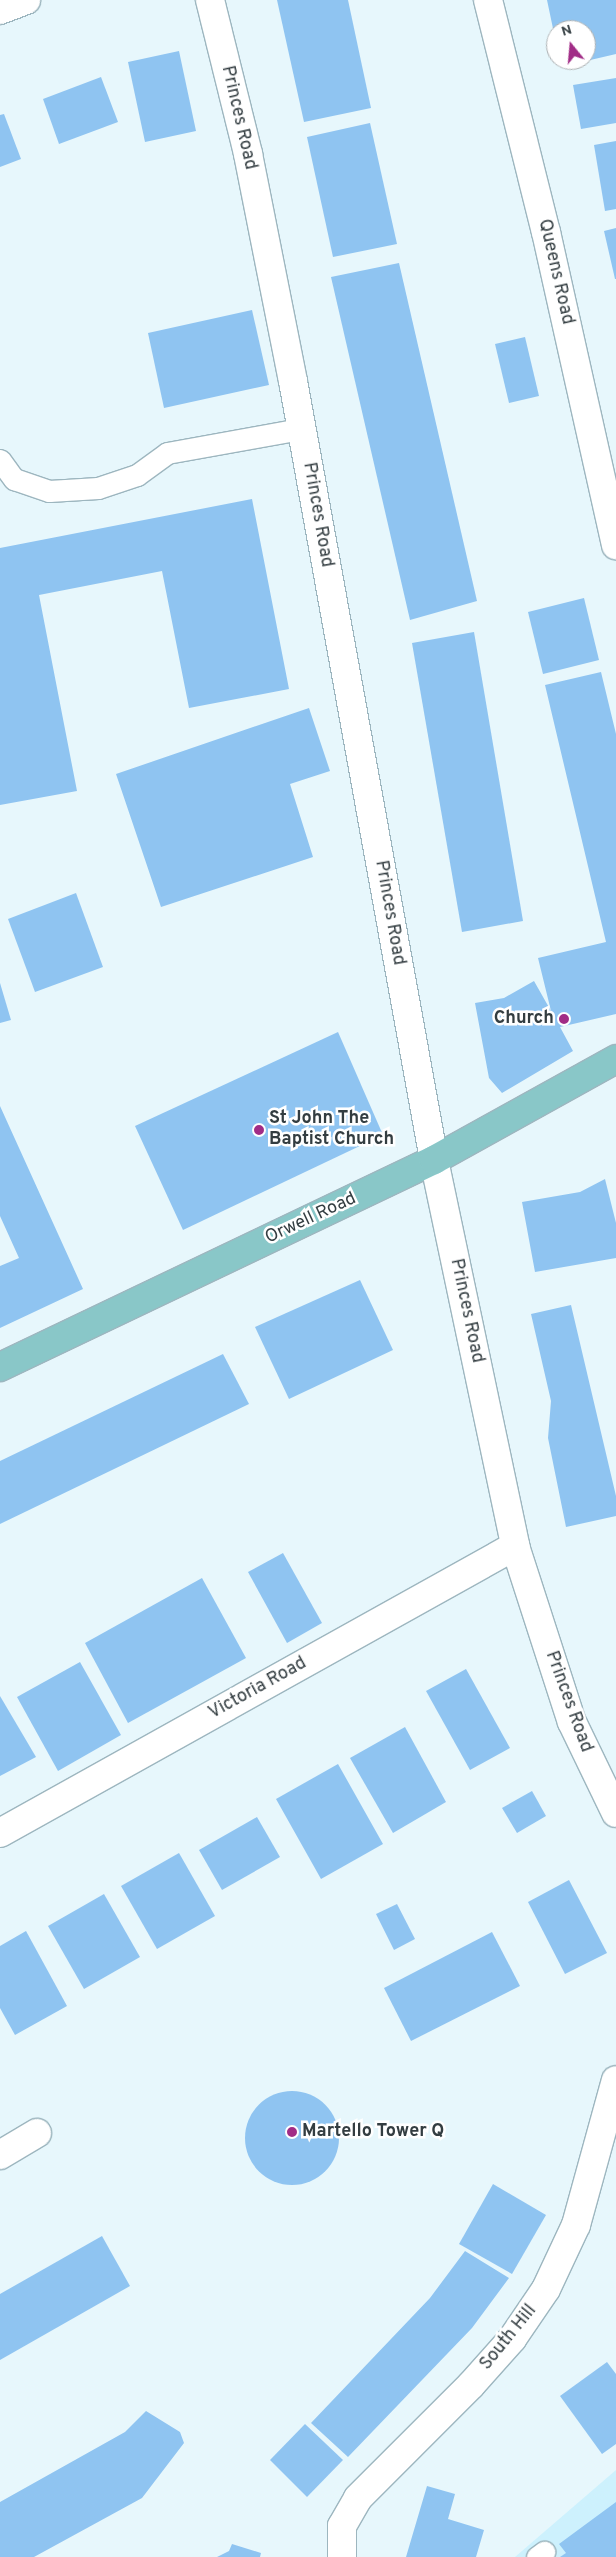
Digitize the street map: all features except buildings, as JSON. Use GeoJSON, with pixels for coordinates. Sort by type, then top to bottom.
{"type":"FeatureCollection","features":[{"type":"Feature","properties":{"kind":"main road","name":"Orwell Road"},"geometry":{"type":"LineString","coordinates":[[0,1366],[434,1160],[616,1060]]}},
{"type":"Feature","properties":{"kind":"street"},"geometry":{"type":"LineString","coordinates":[[0,10],[26,0]]}},
{"type":"Feature","properties":{"kind":"street","name":"Princes Road"},"geometry":{"type":"LineString","coordinates":[[210,0],[248,154],[301,429],[434,1160],[516,1546],[572,1722],[616,1813]]}},
{"type":"Feature","properties":{"kind":"street","name":"Queens Road"},"geometry":{"type":"LineString","coordinates":[[488,0],[546,232],[616,545]]}},
{"type":"Feature","properties":{"kind":"street","name":"Victoria Road"},"geometry":{"type":"LineString","coordinates":[[0,1833],[516,1546]]}},
{"type":"Feature","properties":{"kind":"street","name":"South Hill"},"geometry":{"type":"LineString","coordinates":[[342,2557],[342,2526],[347,2512],[471,2385],[512,2338],[546,2289],[576,2226],[616,2080]]}},
{"type":"Feature","properties":{"kind":"street"},"geometry":{"type":"LineString","coordinates":[[0,2155],[38,2133]]}},
{"type":"Feature","properties":{"kind":"lane"},"geometry":{"type":"LineString","coordinates":[[0,460],[14,479],[50,491],[98,488],[137,475],[166,454],[301,429]]}},
{"type":"Feature","properties":{"kind":"shaded area"},"geometry":{"type":"Polygon","coordinates":[[[616,2470],[616,2557],[515,2557],[616,2470]]]}},
{"type":"Feature","properties":{"kind":"place","name":"Church"},"geometry":{"type":"Point","coordinates":[564,1019]}},
{"type":"Feature","properties":{"kind":"place","name":"St John The Baptist Church"},"geometry":{"type":"Point","coordinates":[259,1130]}},
{"type":"Feature","properties":{"kind":"place","name":"Martello Tower Q"},"geometry":{"type":"Point","coordinates":[292,2132]}}]}
